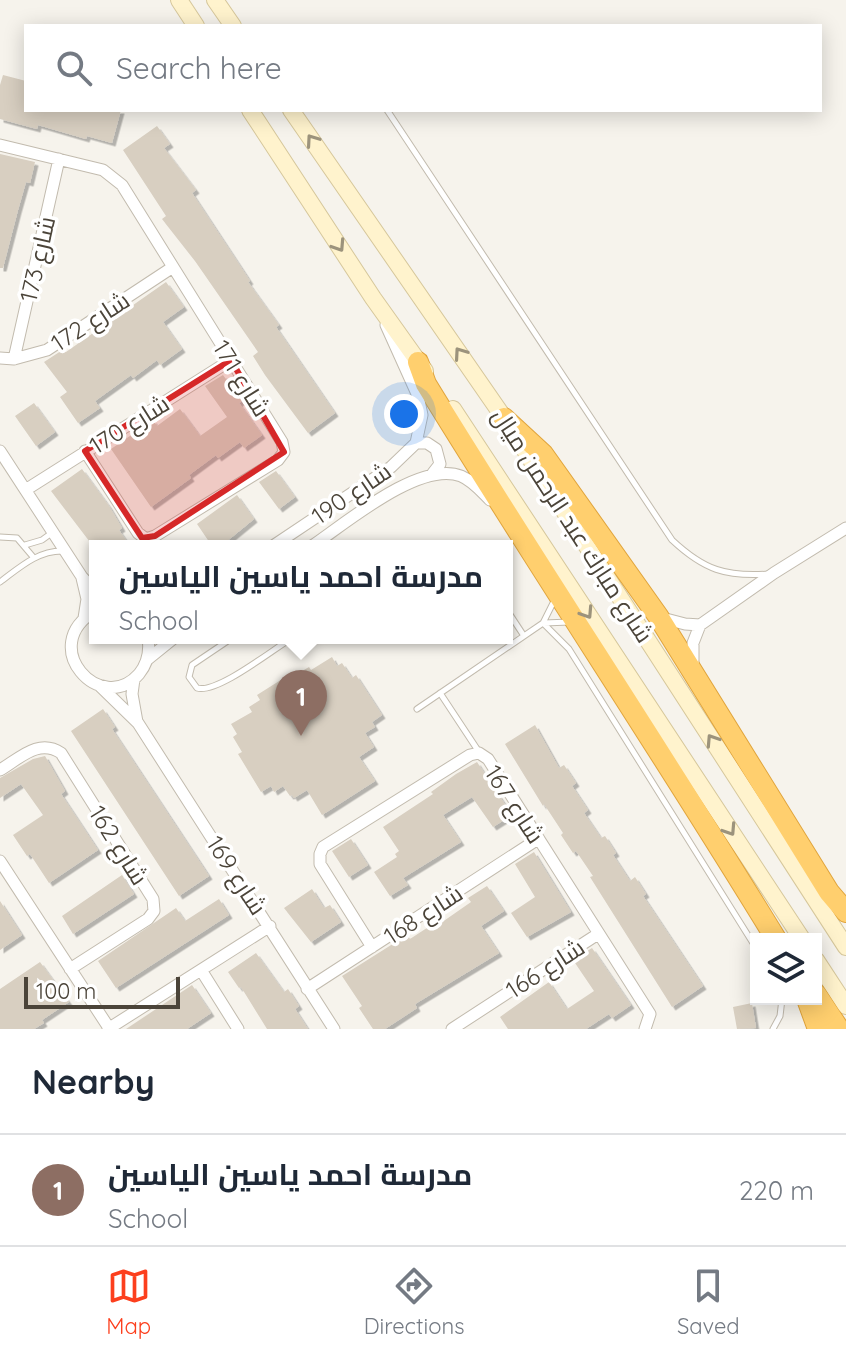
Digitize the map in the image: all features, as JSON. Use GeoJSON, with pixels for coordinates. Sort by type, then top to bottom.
{"type":"FeatureCollection","features":[{"type":"Feature","properties":{"kind":"highway"},"geometry":{"type":"LineString","coordinates":[[418,362],[426,384],[510,521],[687,793],[772,933]]}},
{"type":"Feature","properties":{"kind":"highway"},"geometry":{"type":"LineString","coordinates":[[504,418],[543,454],[658,616],[829,892],[844,911]]}},
{"type":"Feature","properties":{"kind":"highway"},"geometry":{"type":"LineString","coordinates":[[822,1003],[839,1029]]}},
{"type":"Feature","properties":{"kind":"highway"},"geometry":{"type":"LineString","coordinates":[[809,1005],[818,1029]]}},
{"type":"Feature","properties":{"kind":"main road"},"geometry":{"type":"LineString","coordinates":[[179,0],[195,24]]}},
{"type":"Feature","properties":{"kind":"main road"},"geometry":{"type":"LineString","coordinates":[[215,0],[232,24]]}},
{"type":"Feature","properties":{"kind":"main road","name":"شارع مبارك عبد الرحمن ميال"},"geometry":{"type":"LineString","coordinates":[[251,112],[373,298],[453,410],[798,933]]}},
{"type":"Feature","properties":{"kind":"main road","name":"شارع مبارك عبد الرحمن ميال"},"geometry":{"type":"LineString","coordinates":[[292,112],[504,418],[846,947]]}},
{"type":"Feature","properties":{"kind":"main road"},"geometry":{"type":"LineString","coordinates":[[822,969],[846,1006]]}},
{"type":"Feature","properties":{"kind":"street","name":"شارع 171"},"geometry":{"type":"LineString","coordinates":[[0,145],[113,175],[282,442],[284,452],[278,460],[167,529],[151,538],[142,538],[85,451]]}},
{"type":"Feature","properties":{"kind":"street","name":"شارع 173"},"geometry":{"type":"LineString","coordinates":[[14,359],[59,159]]}},
{"type":"Feature","properties":{"kind":"street","name":"شارع 172"},"geometry":{"type":"LineString","coordinates":[[0,358],[14,359],[47,350],[173,267]]}},
{"type":"Feature","properties":{"kind":"street"},"geometry":{"type":"LineString","coordinates":[[373,298],[418,396],[422,415],[416,443],[427,443],[436,449],[440,464],[433,473]]}},
{"type":"Feature","properties":{"kind":"street","name":"شارع 170"},"geometry":{"type":"LineString","coordinates":[[27,489],[231,360]]}},
{"type":"Feature","properties":{"kind":"street","name":"شارع 190"},"geometry":{"type":"LineString","coordinates":[[282,540],[391,467],[416,443]]}},
{"type":"Feature","properties":{"kind":"street"},"geometry":{"type":"LineString","coordinates":[[0,451],[89,585]]}},
{"type":"Feature","properties":{"kind":"street"},"geometry":{"type":"LineString","coordinates":[[433,473],[452,473],[469,480],[510,521]]}},
{"type":"Feature","properties":{"kind":"street","name":"شارع 190"},"geometry":{"type":"LineString","coordinates":[[321,540],[402,486],[433,473]]}},
{"type":"Feature","properties":{"kind":"street"},"geometry":{"type":"LineString","coordinates":[[694,676],[693,643],[700,625],[846,528]]}},
{"type":"Feature","properties":{"kind":"street","name":"شارع 169"},"geometry":{"type":"LineString","coordinates":[[82,577],[87,599],[84,618],[76,627],[71,650],[80,672],[99,685],[138,723],[334,1029]]}},
{"type":"Feature","properties":{"kind":"street"},"geometry":{"type":"LineString","coordinates":[[84,618],[89,615]]}},
{"type":"Feature","properties":{"kind":"street"},"geometry":{"type":"LineString","coordinates":[[658,616],[671,622],[700,625]]}},
{"type":"Feature","properties":{"kind":"street"},"geometry":{"type":"LineString","coordinates":[[148,644],[148,660]]}},
{"type":"Feature","properties":{"kind":"street"},"geometry":{"type":"LineString","coordinates":[[99,685],[123,685],[134,679],[148,660],[167,644]]}},
{"type":"Feature","properties":{"kind":"street","name":"شارع 169"},"geometry":{"type":"LineString","coordinates":[[134,679],[132,694],[138,723]]}},
{"type":"Feature","properties":{"kind":"street","name":"شارع 162"},"geometry":{"type":"LineString","coordinates":[[0,770],[39,746],[52,747],[61,753],[153,899],[154,911],[148,919],[70,969]]}},
{"type":"Feature","properties":{"kind":"street","name":"شارع 167"},"geometry":{"type":"LineString","coordinates":[[372,947],[320,864],[323,847],[470,755],[479,753],[488,759],[650,1014],[645,1029]]}},
{"type":"Feature","properties":{"kind":"street","name":"شارع 168"},"geometry":{"type":"LineString","coordinates":[[307,989],[538,839]]}},
{"type":"Feature","properties":{"kind":"street"},"geometry":{"type":"LineString","coordinates":[[0,861],[108,1029],[270,926]]}},
{"type":"Feature","properties":{"kind":"street","name":"شارع 166"},"geometry":{"type":"LineString","coordinates":[[452,1029],[598,934]]}},
{"type":"Feature","properties":{"kind":"street"},"geometry":{"type":"LineString","coordinates":[[201,970],[238,1029]]}},
{"type":"Feature","properties":{"kind":"lane"},"geometry":{"type":"LineString","coordinates":[[388,112],[672,540],[701,563],[730,575],[774,573]]}},
{"type":"Feature","properties":{"kind":"lane"},"geometry":{"type":"LineString","coordinates":[[25,545],[42,540],[53,531]]}},
{"type":"Feature","properties":{"kind":"lane"},"geometry":{"type":"LineString","coordinates":[[0,537],[17,538],[34,558]]}},
{"type":"Feature","properties":{"kind":"lane"},"geometry":{"type":"LineString","coordinates":[[0,582],[46,552],[66,551]]}},
{"type":"Feature","properties":{"kind":"lane"},"geometry":{"type":"LineString","coordinates":[[513,643],[543,623],[557,593]]}},
{"type":"Feature","properties":{"kind":"lane"},"geometry":{"type":"LineString","coordinates":[[513,619],[524,636]]}},
{"type":"Feature","properties":{"kind":"lane"},"geometry":{"type":"LineString","coordinates":[[543,623],[576,622]]}},
{"type":"Feature","properties":{"kind":"lane"},"geometry":{"type":"LineString","coordinates":[[543,623],[569,649],[750,938]]}},
{"type":"Feature","properties":{"kind":"lane"},"geometry":{"type":"LineString","coordinates":[[223,644],[192,665],[189,677],[197,688],[203,690],[218,685],[283,644]]}},
{"type":"Feature","properties":{"kind":"lane"},"geometry":{"type":"LineString","coordinates":[[417,709],[512,644]]}},
{"type":"Feature","properties":{"kind":"lane"},"geometry":{"type":"LineString","coordinates":[[440,693],[479,753]]}},
{"type":"Feature","properties":{"kind":"lane"},"geometry":{"type":"LineString","coordinates":[[773,1029],[781,1005]]}},
{"type":"Feature","properties":{"kind":"highlighted area"},"geometry":{"type":"Polygon","coordinates":[[[231,360],[284,452],[155,536],[142,538],[85,451],[231,360]]]}},
{"type":"Feature","properties":{"kind":"building"},"geometry":{"type":"Polygon","coordinates":[[[3,75],[24,80],[24,112],[120,112],[112,143],[0,119],[3,75]]]}},
{"type":"Feature","properties":{"kind":"building"},"geometry":{"type":"Polygon","coordinates":[[[157,126],[170,144],[164,148],[196,190],[192,193],[279,325],[276,327],[335,413],[308,433],[253,356],[258,352],[162,219],[166,216],[123,150],[157,126]]]}},
{"type":"Feature","properties":{"kind":"building"},"geometry":{"type":"Polygon","coordinates":[[[0,154],[35,162],[30,183],[26,182],[3,268],[0,268],[0,154]]]}},
{"type":"Feature","properties":{"kind":"building"},"geometry":{"type":"Polygon","coordinates":[[[166,282],[184,307],[163,322],[182,349],[160,365],[157,360],[133,378],[131,375],[95,401],[100,408],[78,423],[60,397],[67,392],[44,362],[64,349],[66,352],[166,282]]]}},
{"type":"Feature","properties":{"kind":"building"},"geometry":{"type":"Polygon","coordinates":[[[223,375],[262,435],[244,448],[240,442],[218,458],[216,455],[151,507],[111,449],[153,420],[157,426],[180,409],[200,436],[227,417],[205,386],[223,375]]]}},
{"type":"Feature","properties":{"kind":"building"},"geometry":{"type":"Polygon","coordinates":[[[34,403],[55,432],[36,446],[15,416],[34,403]]]}},
{"type":"Feature","properties":{"kind":"building"},"geometry":{"type":"Polygon","coordinates":[[[82,469],[109,506],[126,540],[89,541],[51,491],[82,469]]]}},
{"type":"Feature","properties":{"kind":"building"},"geometry":{"type":"Polygon","coordinates":[[[276,471],[295,497],[279,509],[259,482],[276,471]]]}},
{"type":"Feature","properties":{"kind":"building"},"geometry":{"type":"Polygon","coordinates":[[[237,495],[254,519],[228,540],[208,540],[197,524],[237,495]]]}},
{"type":"Feature","properties":{"kind":"building"},"geometry":{"type":"Polygon","coordinates":[[[332,657],[337,666],[342,663],[352,678],[356,675],[382,715],[372,722],[375,727],[365,733],[374,747],[359,757],[375,781],[322,815],[307,790],[294,798],[283,786],[274,792],[271,786],[261,792],[238,754],[242,752],[233,737],[237,734],[231,724],[252,712],[249,707],[260,700],[257,695],[295,671],[297,674],[309,667],[311,670],[332,657]]]}},
{"type":"Feature","properties":{"kind":"building"},"geometry":{"type":"Polygon","coordinates":[[[103,709],[115,727],[112,729],[209,876],[179,896],[71,731],[103,709]]]}},
{"type":"Feature","properties":{"kind":"building"},"geometry":{"type":"Polygon","coordinates":[[[535,725],[559,768],[564,765],[576,783],[572,786],[588,810],[584,813],[601,838],[605,836],[630,881],[635,877],[646,894],[643,896],[703,986],[672,1007],[590,877],[593,876],[561,835],[563,833],[505,744],[535,725]]]}},
{"type":"Feature","properties":{"kind":"building"},"geometry":{"type":"Polygon","coordinates":[[[45,756],[65,791],[61,794],[98,850],[49,883],[13,835],[43,815],[21,784],[0,798],[0,778],[33,759],[45,756]]]}},
{"type":"Feature","properties":{"kind":"building"},"geometry":{"type":"Polygon","coordinates":[[[477,762],[512,815],[493,827],[472,797],[443,815],[461,842],[403,878],[408,885],[390,896],[374,872],[397,857],[395,854],[399,851],[383,827],[477,762]]]}},
{"type":"Feature","properties":{"kind":"building"},"geometry":{"type":"Polygon","coordinates":[[[351,839],[368,865],[349,877],[332,851],[351,839]]]}},
{"type":"Feature","properties":{"kind":"building"},"geometry":{"type":"Polygon","coordinates":[[[534,852],[571,912],[527,937],[511,913],[535,897],[515,864],[534,852]]]}},
{"type":"Feature","properties":{"kind":"building"},"geometry":{"type":"Polygon","coordinates":[[[122,875],[134,894],[73,934],[62,916],[122,875]]]}},
{"type":"Feature","properties":{"kind":"building"},"geometry":{"type":"Polygon","coordinates":[[[487,886],[504,911],[481,926],[499,953],[415,1004],[417,1008],[385,1029],[373,1029],[342,976],[407,935],[410,939],[436,922],[438,925],[471,902],[468,898],[487,886]]]}},
{"type":"Feature","properties":{"kind":"building"},"geometry":{"type":"Polygon","coordinates":[[[312,889],[324,908],[330,905],[341,922],[311,942],[284,908],[312,889]]]}},
{"type":"Feature","properties":{"kind":"building"},"geometry":{"type":"Polygon","coordinates":[[[219,899],[229,915],[116,988],[98,961],[176,908],[185,921],[219,899]]]}},
{"type":"Feature","properties":{"kind":"building"},"geometry":{"type":"Polygon","coordinates":[[[0,901],[22,935],[0,950],[0,901]]]}},
{"type":"Feature","properties":{"kind":"building"},"geometry":{"type":"Polygon","coordinates":[[[592,948],[631,1005],[612,1018],[609,1014],[586,1029],[508,1029],[500,1017],[549,982],[567,1009],[594,991],[573,960],[592,948]]]}},
{"type":"Feature","properties":{"kind":"building"},"geometry":{"type":"Polygon","coordinates":[[[256,953],[284,992],[288,989],[299,1006],[295,1009],[308,1029],[267,1029],[228,972],[256,953]]]}},
{"type":"Feature","properties":{"kind":"building"},"geometry":{"type":"Polygon","coordinates":[[[40,962],[69,1002],[34,1029],[0,1029],[0,989],[40,962]]]}},
{"type":"Feature","properties":{"kind":"building"},"geometry":{"type":"Polygon","coordinates":[[[192,985],[211,1013],[187,1029],[126,1029],[192,985]]]}},
{"type":"Feature","properties":{"kind":"building"},"geometry":{"type":"Polygon","coordinates":[[[752,1005],[756,1028],[737,1029],[733,1007],[752,1005]]]}},
{"type":"Feature","properties":{"kind":"place","name":"مدرسة احمد ياسين الياسين"},"geometry":{"type":"Point","coordinates":[301,736]}}]}
